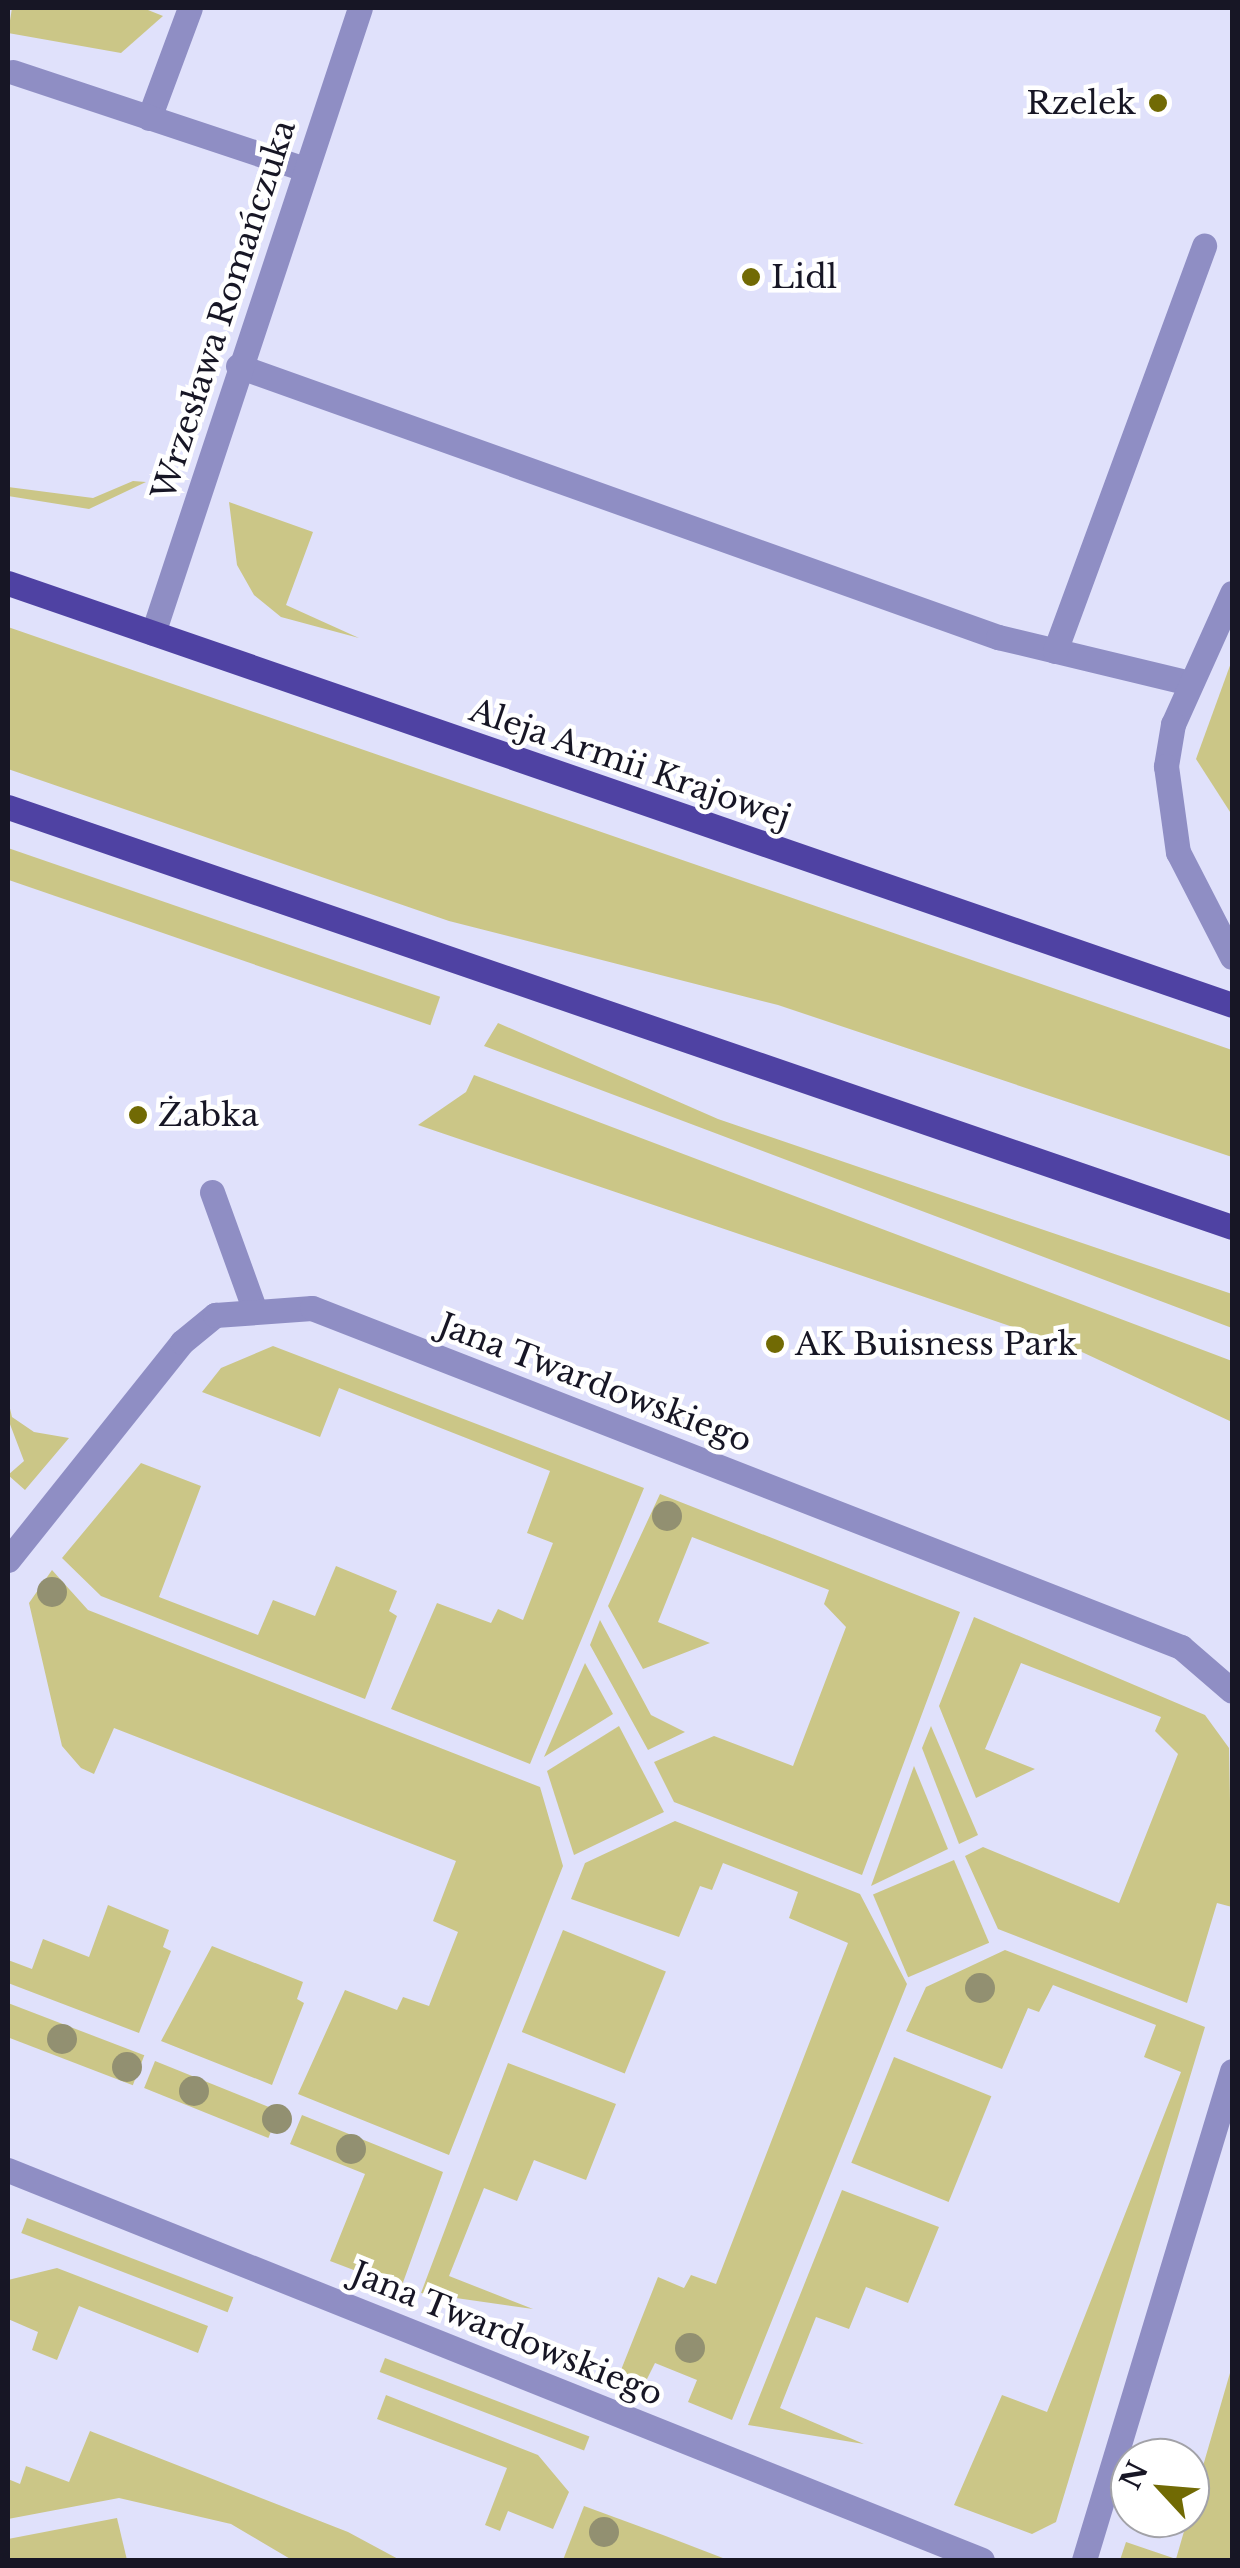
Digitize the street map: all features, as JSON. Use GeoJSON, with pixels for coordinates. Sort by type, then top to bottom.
{"type":"FeatureCollection","features":[{"type":"Feature","properties":{"kind":"main road","name":"Aleja Armii Krajowej"},"geometry":{"type":"LineString","coordinates":[[8,582],[1232,1005]]}},
{"type":"Feature","properties":{"kind":"main road"},"geometry":{"type":"LineString","coordinates":[[8,807],[1232,1227]]}},
{"type":"Feature","properties":{"kind":"street"},"geometry":{"type":"LineString","coordinates":[[148,118],[190,8]]}},
{"type":"Feature","properties":{"kind":"street","name":"Wrzesława Romańczuka"},"geometry":{"type":"LineString","coordinates":[[152,633],[360,8]]}},
{"type":"Feature","properties":{"kind":"street"},"geometry":{"type":"LineString","coordinates":[[13,72],[304,170]]}},
{"type":"Feature","properties":{"kind":"street"},"geometry":{"type":"LineString","coordinates":[[1055,650],[1204,246]]}},
{"type":"Feature","properties":{"kind":"street"},"geometry":{"type":"LineString","coordinates":[[238,366],[1055,650],[1189,683]]}},
{"type":"Feature","properties":{"kind":"street"},"geometry":{"type":"LineString","coordinates":[[1232,593],[1226,620],[1189,683],[1173,724],[1166,806],[1178,852],[1232,956]]}},
{"type":"Feature","properties":{"kind":"street"},"geometry":{"type":"LineString","coordinates":[[212,1192],[254,1308]]}},
{"type":"Feature","properties":{"kind":"street","name":"Jana Twardowskiego"},"geometry":{"type":"LineString","coordinates":[[8,1560],[182,1342],[215,1315],[254,1308],[312,1308],[1181,1647],[1232,1690]]}},
{"type":"Feature","properties":{"kind":"street"},"geometry":{"type":"LineString","coordinates":[[1084,2560],[1232,2071]]}},
{"type":"Feature","properties":{"kind":"street","name":"Jana Twardowskiego"},"geometry":{"type":"LineString","coordinates":[[8,2170],[982,2560]]}},
{"type":"Feature","properties":{"kind":"shaded area"},"geometry":{"type":"Polygon","coordinates":[[[12,8],[143,8],[163,16],[121,53],[8,33],[12,8]]]}},
{"type":"Feature","properties":{"kind":"shaded area"},"geometry":{"type":"Polygon","coordinates":[[[133,481],[146,482],[89,509],[8,496],[8,487],[93,498],[133,481]]]}},
{"type":"Feature","properties":{"kind":"shaded area"},"geometry":{"type":"Polygon","coordinates":[[[229,502],[313,532],[286,605],[359,638],[281,617],[254,595],[237,565],[229,502]]]}},
{"type":"Feature","properties":{"kind":"shaded area"},"geometry":{"type":"Polygon","coordinates":[[[8,627],[1232,1050],[1232,1157],[778,1005],[449,921],[8,769],[8,627]]]}},
{"type":"Feature","properties":{"kind":"shaded area"},"geometry":{"type":"Polygon","coordinates":[[[1232,660],[1232,815],[1196,759],[1232,660]]]}},
{"type":"Feature","properties":{"kind":"shaded area"},"geometry":{"type":"Polygon","coordinates":[[[8,848],[440,997],[430,1025],[8,880],[8,848]]]}},
{"type":"Feature","properties":{"kind":"shaded area"},"geometry":{"type":"Polygon","coordinates":[[[498,1023],[718,1119],[1232,1294],[1232,1328],[484,1046],[498,1023]]]}},
{"type":"Feature","properties":{"kind":"shaded area"},"geometry":{"type":"Polygon","coordinates":[[[474,1075],[1232,1361],[1232,1422],[1069,1346],[418,1125],[466,1092],[474,1075]]]}},
{"type":"Feature","properties":{"kind":"shaded area"},"geometry":{"type":"Polygon","coordinates":[[[273,1346],[644,1488],[530,1764],[391,1709],[437,1603],[491,1623],[498,1609],[523,1620],[553,1543],[527,1533],[550,1471],[339,1388],[320,1437],[202,1392],[221,1368],[273,1346]]]}},
{"type":"Feature","properties":{"kind":"shaded area"},"geometry":{"type":"Polygon","coordinates":[[[8,1400],[12,1417],[34,1432],[69,1438],[25,1490],[8,1475],[24,1461],[8,1419],[8,1400]]]}},
{"type":"Feature","properties":{"kind":"shaded area"},"geometry":{"type":"Polygon","coordinates":[[[141,1463],[201,1486],[159,1597],[258,1635],[273,1600],[315,1616],[336,1566],[397,1591],[389,1611],[397,1616],[365,1699],[101,1596],[62,1558],[141,1463]]]}},
{"type":"Feature","properties":{"kind":"shaded area"},"geometry":{"type":"Polygon","coordinates":[[[660,1494],[960,1612],[862,1875],[674,1802],[654,1762],[714,1736],[793,1766],[846,1627],[824,1604],[829,1590],[692,1537],[658,1622],[710,1643],[643,1669],[608,1606],[660,1494]]]}},
{"type":"Feature","properties":{"kind":"shaded area"},"geometry":{"type":"Polygon","coordinates":[[[52,1570],[88,1610],[540,1787],[563,1866],[449,2155],[298,2094],[345,1990],[397,2010],[403,1997],[429,2006],[458,1932],[433,1921],[456,1861],[114,1728],[94,1774],[81,1768],[62,1746],[29,1603],[52,1570]]]}},
{"type":"Feature","properties":{"kind":"shaded area"},"geometry":{"type":"Polygon","coordinates":[[[974,1617],[1205,1715],[1229,1748],[1232,1907],[1217,1903],[1187,2003],[998,1929],[965,1856],[983,1847],[1119,1903],[1178,1754],[1155,1731],[1161,1717],[1021,1663],[985,1749],[1035,1769],[976,1798],[939,1706],[974,1617]]]}},
{"type":"Feature","properties":{"kind":"shaded area"},"geometry":{"type":"Polygon","coordinates":[[[600,1620],[651,1715],[685,1732],[648,1750],[590,1645],[600,1620]]]}},
{"type":"Feature","properties":{"kind":"shaded area"},"geometry":{"type":"Polygon","coordinates":[[[585,1663],[613,1714],[544,1757],[585,1663]]]}},
{"type":"Feature","properties":{"kind":"shaded area"},"geometry":{"type":"Polygon","coordinates":[[[619,1726],[664,1812],[574,1855],[547,1771],[619,1726]]]}},
{"type":"Feature","properties":{"kind":"shaded area"},"geometry":{"type":"Polygon","coordinates":[[[931,1726],[978,1835],[959,1844],[922,1748],[931,1726]]]}},
{"type":"Feature","properties":{"kind":"shaded area"},"geometry":{"type":"Polygon","coordinates":[[[914,1766],[948,1849],[871,1886],[914,1766]]]}},
{"type":"Feature","properties":{"kind":"shaded area"},"geometry":{"type":"Polygon","coordinates":[[[675,1821],[860,1894],[907,1984],[732,2420],[688,2402],[697,2380],[655,2363],[644,2385],[619,2375],[658,2277],[684,2288],[691,2275],[716,2284],[848,1943],[789,1918],[798,1892],[723,1863],[712,1890],[700,1886],[679,1937],[571,1899],[585,1863],[675,1821]]]}},
{"type":"Feature","properties":{"kind":"shaded area"},"geometry":{"type":"Polygon","coordinates":[[[954,1860],[989,1943],[908,1977],[873,1894],[954,1860]]]}},
{"type":"Feature","properties":{"kind":"shaded area"},"geometry":{"type":"Polygon","coordinates":[[[108,1905],[169,1930],[163,1947],[171,1951],[139,2033],[8,1983],[8,1960],[32,1969],[43,1939],[89,1957],[108,1905]]]}},
{"type":"Feature","properties":{"kind":"shaded area"},"geometry":{"type":"Polygon","coordinates":[[[563,1930],[666,1972],[625,2074],[522,2032],[563,1930]]]}},
{"type":"Feature","properties":{"kind":"shaded area"},"geometry":{"type":"Polygon","coordinates":[[[212,1946],[303,1982],[297,1999],[304,2003],[272,2085],[161,2041],[212,1946]]]}},
{"type":"Feature","properties":{"kind":"shaded area"},"geometry":{"type":"Polygon","coordinates":[[[1005,1950],[1205,2027],[1056,2522],[1032,2534],[954,2505],[1002,2395],[1047,2412],[1181,2072],[1144,2057],[1156,2025],[1053,1985],[1039,2012],[1028,2008],[1002,2069],[906,2031],[926,1987],[1005,1950]]]}},
{"type":"Feature","properties":{"kind":"shaded area"},"geometry":{"type":"Polygon","coordinates":[[[8,2003],[144,2055],[133,2085],[8,2037],[8,2003]]]}},
{"type":"Feature","properties":{"kind":"shaded area"},"geometry":{"type":"Polygon","coordinates":[[[894,2057],[991,2096],[949,2202],[851,2163],[894,2057]]]}},
{"type":"Feature","properties":{"kind":"shaded area"},"geometry":{"type":"Polygon","coordinates":[[[155,2061],[279,2111],[268,2138],[144,2088],[155,2061]]]}},
{"type":"Feature","properties":{"kind":"shaded area"},"geometry":{"type":"Polygon","coordinates":[[[508,2063],[616,2104],[586,2180],[534,2160],[517,2201],[484,2188],[449,2276],[533,2309],[421,2293],[508,2063]]]}},
{"type":"Feature","properties":{"kind":"shaded area"},"geometry":{"type":"Polygon","coordinates":[[[302,2115],[443,2172],[401,2288],[330,2261],[365,2174],[290,2144],[302,2115]]]}},
{"type":"Feature","properties":{"kind":"shaded area"},"geometry":{"type":"Polygon","coordinates":[[[842,2190],[939,2227],[908,2303],[866,2287],[849,2329],[816,2317],[780,2408],[864,2444],[748,2425],[842,2190]]]}},
{"type":"Feature","properties":{"kind":"shaded area"},"geometry":{"type":"Polygon","coordinates":[[[27,2218],[233,2297],[228,2312],[21,2233],[27,2218]]]}},
{"type":"Feature","properties":{"kind":"shaded area"},"geometry":{"type":"Polygon","coordinates":[[[57,2268],[208,2326],[198,2353],[79,2306],[57,2360],[32,2350],[38,2332],[8,2319],[8,2280],[57,2268]]]}},
{"type":"Feature","properties":{"kind":"shaded area"},"geometry":{"type":"Polygon","coordinates":[[[385,2358],[589,2436],[584,2450],[380,2372],[385,2358]]]}},
{"type":"Feature","properties":{"kind":"shaded area"},"geometry":{"type":"Polygon","coordinates":[[[1232,2366],[1232,2560],[1120,2560],[1126,2542],[1176,2559],[1182,2538],[1210,2538],[1210,2442],[1232,2366]]]}},
{"type":"Feature","properties":{"kind":"shaded area"},"geometry":{"type":"Polygon","coordinates":[[[386,2395],[538,2455],[569,2492],[553,2529],[508,2511],[500,2531],[485,2525],[507,2468],[377,2419],[386,2395]]]}},
{"type":"Feature","properties":{"kind":"shaded area"},"geometry":{"type":"Polygon","coordinates":[[[90,2431],[348,2532],[400,2560],[292,2560],[231,2524],[119,2498],[8,2519],[8,2479],[20,2484],[26,2466],[69,2482],[90,2431]]]}},
{"type":"Feature","properties":{"kind":"shaded area"},"geometry":{"type":"Polygon","coordinates":[[[584,2506],[663,2535],[728,2560],[563,2560],[584,2506]]]}},
{"type":"Feature","properties":{"kind":"shaded area"},"geometry":{"type":"Polygon","coordinates":[[[117,2518],[127,2560],[8,2558],[8,2539],[117,2518]]]}},
{"type":"Feature","properties":{"kind":"place","name":"Rzelek"},"geometry":{"type":"Point","coordinates":[1158,103]}},
{"type":"Feature","properties":{"kind":"place","name":"Lidl"},"geometry":{"type":"Point","coordinates":[751,277]}},
{"type":"Feature","properties":{"kind":"place","name":"Żabka"},"geometry":{"type":"Point","coordinates":[138,1115]}},
{"type":"Feature","properties":{"kind":"place","name":"AK Buisness Park"},"geometry":{"type":"Point","coordinates":[775,1344]}}]}
